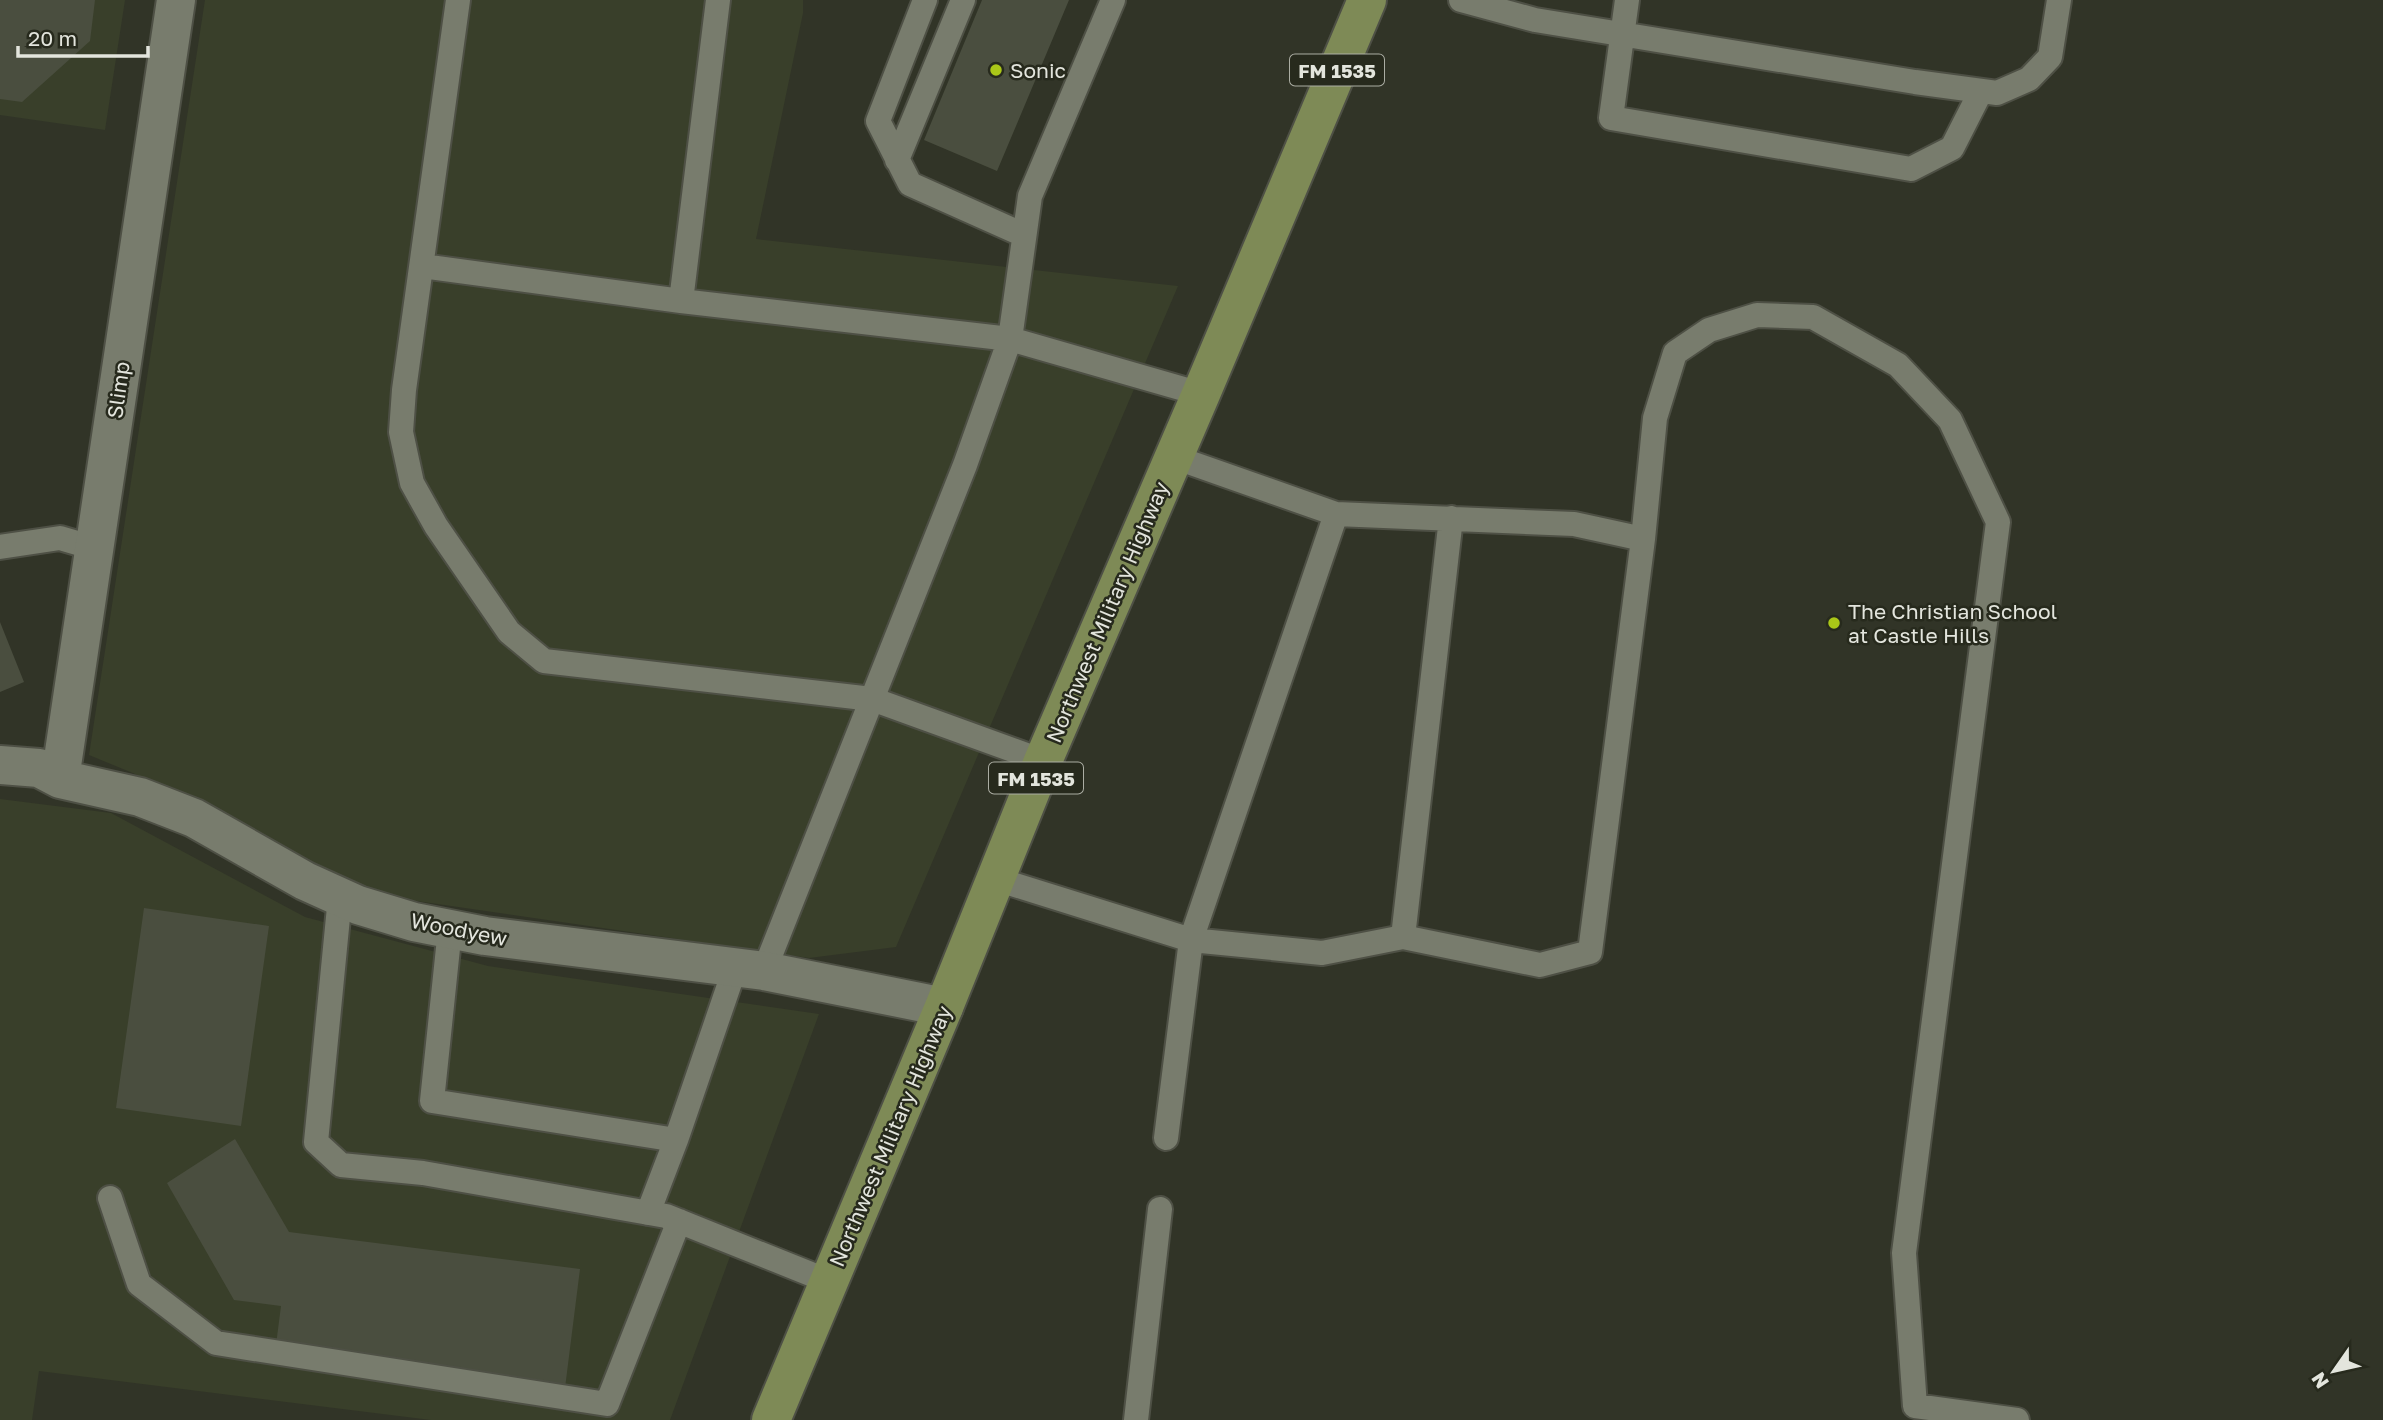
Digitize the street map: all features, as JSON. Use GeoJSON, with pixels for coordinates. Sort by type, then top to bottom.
{"type":"FeatureCollection","features":[{"type":"Feature","properties":{"kind":"main road","name":"Northwest Military Highway"},"geometry":{"type":"LineString","coordinates":[[771,1420],[944,1007],[1043,761],[1367,0]]}},
{"type":"Feature","properties":{"kind":"street","name":"Slimp"},"geometry":{"type":"LineString","coordinates":[[60,779],[176,0]]}},
{"type":"Feature","properties":{"kind":"street","name":"Woodyew"},"geometry":{"type":"LineString","coordinates":[[0,765],[39,768],[60,779],[140,797],[194,818],[305,881],[340,897],[414,922],[485,936],[749,969],[944,1007]]}},
{"type":"Feature","properties":{"kind":"lane"},"geometry":{"type":"LineString","coordinates":[[458,0],[404,390],[401,432],[412,483],[436,526],[509,632],[544,662],[872,699],[1043,761]]}},
{"type":"Feature","properties":{"kind":"lane"},"geometry":{"type":"LineString","coordinates":[[681,301],[718,0]]}},
{"type":"Feature","properties":{"kind":"lane"},"geometry":{"type":"LineString","coordinates":[[925,0],[878,121],[910,184],[1024,235]]}},
{"type":"Feature","properties":{"kind":"lane"},"geometry":{"type":"LineString","coordinates":[[897,160],[963,0]]}},
{"type":"Feature","properties":{"kind":"lane"},"geometry":{"type":"LineString","coordinates":[[648,1213],[749,969],[872,699],[965,465],[1010,339],[1030,196],[1113,0]]}},
{"type":"Feature","properties":{"kind":"lane"},"geometry":{"type":"LineString","coordinates":[[1461,0],[1535,20],[1997,93],[2029,79],[2050,57],[2059,0]]}},
{"type":"Feature","properties":{"kind":"lane"},"geometry":{"type":"LineString","coordinates":[[1627,0],[1611,118],[1912,169],[1952,148],[1981,90]]}},
{"type":"Feature","properties":{"kind":"lane"},"geometry":{"type":"LineString","coordinates":[[422,265],[681,301],[1010,339],[1201,394]]}},
{"type":"Feature","properties":{"kind":"lane"},"geometry":{"type":"LineString","coordinates":[[996,879],[1191,940],[1322,953],[1402,937],[1540,965],[1590,952],[1643,539],[1655,418],[1675,353],[1709,330],[1757,315],[1813,317],[1898,365],[1950,420],[1998,522],[1904,1253],[1916,1413],[2017,1420]]}},
{"type":"Feature","properties":{"kind":"lane"},"geometry":{"type":"LineString","coordinates":[[1174,457],[1336,514],[1574,524],[1643,539]]}},
{"type":"Feature","properties":{"kind":"lane"},"geometry":{"type":"LineString","coordinates":[[1166,1138],[1191,940],[1336,514]]}},
{"type":"Feature","properties":{"kind":"lane"},"geometry":{"type":"LineString","coordinates":[[1402,937],[1451,518]]}},
{"type":"Feature","properties":{"kind":"lane"},"geometry":{"type":"LineString","coordinates":[[0,547],[60,538],[94,548]]}},
{"type":"Feature","properties":{"kind":"lane"},"geometry":{"type":"LineString","coordinates":[[340,897],[316,1142],[341,1165],[423,1173],[648,1213],[679,1221],[828,1281]]}},
{"type":"Feature","properties":{"kind":"lane"},"geometry":{"type":"LineString","coordinates":[[450,929],[432,1101],[676,1140]]}},
{"type":"Feature","properties":{"kind":"lane"},"geometry":{"type":"LineString","coordinates":[[110,1198],[139,1284],[216,1343],[607,1404],[679,1221]]}},
{"type":"Feature","properties":{"kind":"lane"},"geometry":{"type":"LineString","coordinates":[[1136,1420],[1160,1209]]}},
{"type":"Feature","properties":{"kind":"shaded area"},"geometry":{"type":"Polygon","coordinates":[[[0,0],[125,0],[105,130],[0,115],[0,0]]]}},
{"type":"Feature","properties":{"kind":"shaded area"},"geometry":{"type":"Polygon","coordinates":[[[205,0],[803,0],[803,13],[756,239],[1178,286],[896,947],[809,958],[389,897],[308,866],[186,795],[89,755],[205,0]]]}},
{"type":"Feature","properties":{"kind":"shaded area"},"geometry":{"type":"Polygon","coordinates":[[[0,799],[111,813],[305,917],[488,966],[819,1014],[670,1420],[431,1420],[39,1371],[32,1420],[0,1420],[0,799]]]}},
{"type":"Feature","properties":{"kind":"building"},"geometry":{"type":"Polygon","coordinates":[[[0,0],[95,0],[90,41],[22,102],[0,99],[0,0]]]}},
{"type":"Feature","properties":{"kind":"building","name":"Sonic"},"geometry":{"type":"Polygon","coordinates":[[[982,0],[1069,0],[997,171],[924,140],[982,0]]]}},
{"type":"Feature","properties":{"kind":"building"},"geometry":{"type":"Polygon","coordinates":[[[0,622],[24,682],[0,692],[0,622]]]}},
{"type":"Feature","properties":{"kind":"building"},"geometry":{"type":"Polygon","coordinates":[[[144,908],[269,926],[241,1126],[116,1108],[144,908]]]}},
{"type":"Feature","properties":{"kind":"building"},"geometry":{"type":"Polygon","coordinates":[[[235,1139],[289,1232],[580,1269],[565,1388],[276,1345],[281,1306],[234,1300],[167,1183],[235,1139]]]}},
{"type":"Feature","properties":{"kind":"place","name":"Sonic"},"geometry":{"type":"Point","coordinates":[996,70]}},
{"type":"Feature","properties":{"kind":"place","name":"The Christian School at Castle Hills"},"geometry":{"type":"Point","coordinates":[1834,623]}}]}
